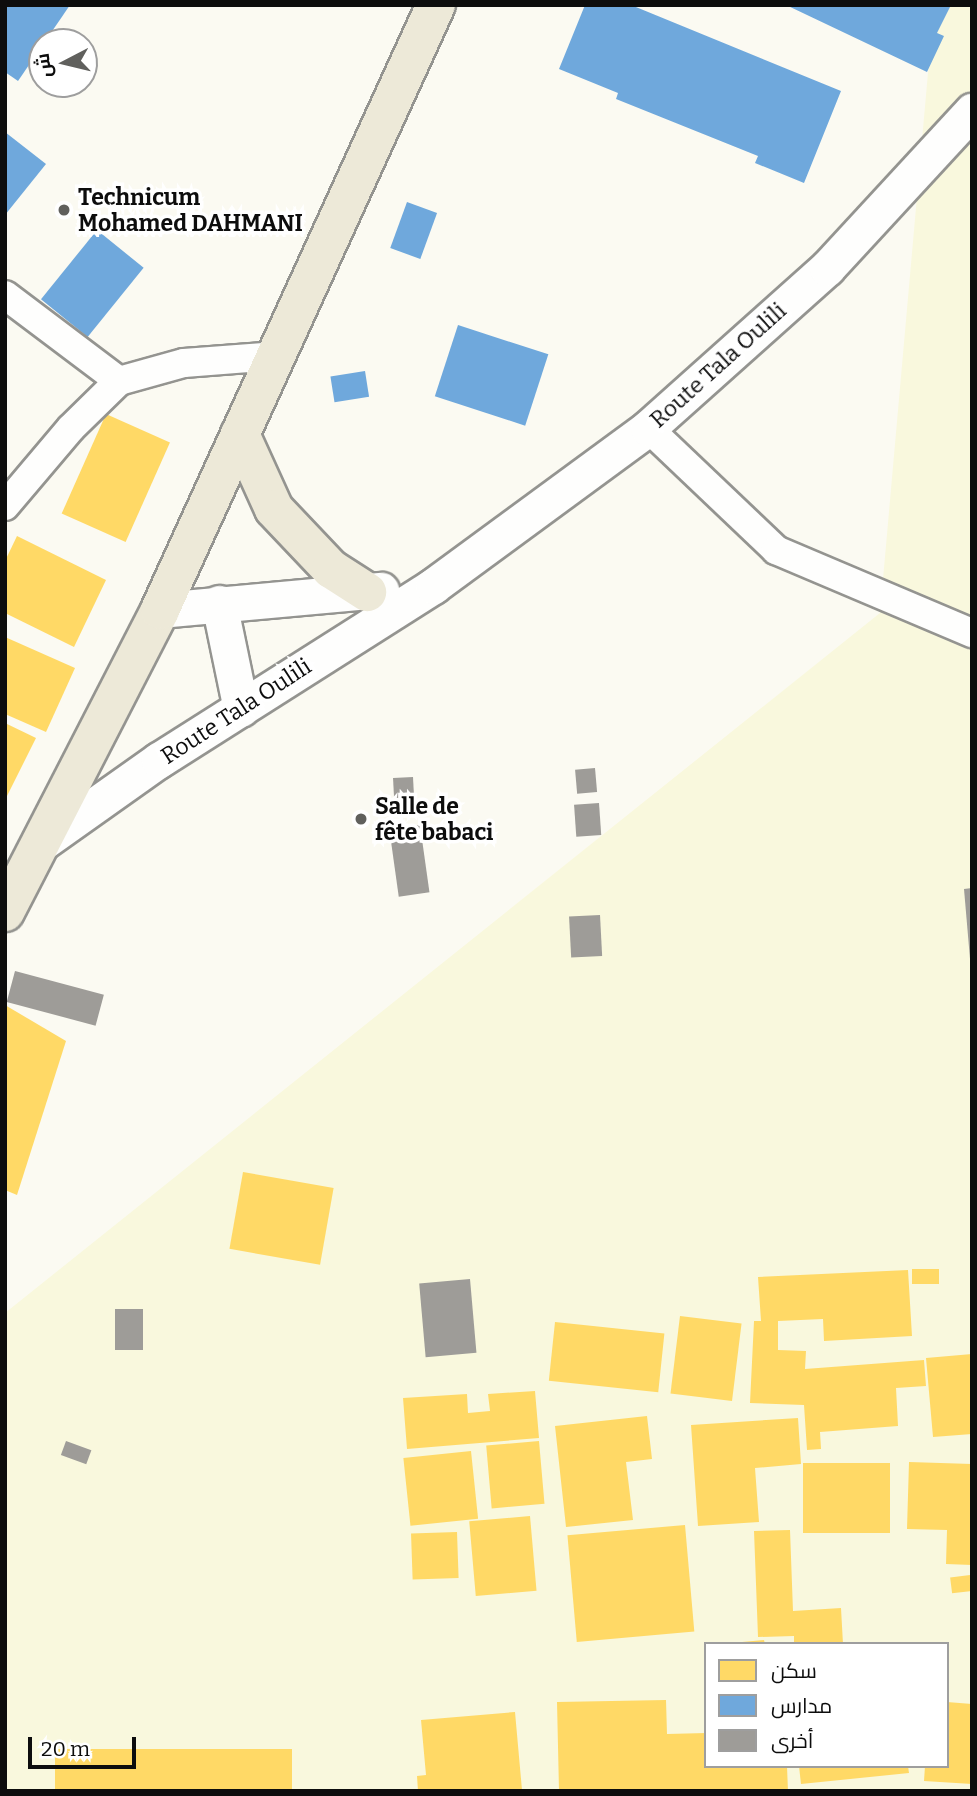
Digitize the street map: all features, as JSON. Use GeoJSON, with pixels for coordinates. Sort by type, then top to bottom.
{"type":"FeatureCollection","features":[{"type":"Feature","properties":{"kind":"main road"},"geometry":{"type":"LineString","coordinates":[[5,912],[160,610],[436,5]]}},
{"type":"Feature","properties":{"kind":"main road"},"geometry":{"type":"LineString","coordinates":[[240,434],[274,509],[331,569],[367,592]]}},
{"type":"Feature","properties":{"kind":"street","name":"Route Tala Oulili"},"geometry":{"type":"LineString","coordinates":[[43,842],[241,709],[433,586],[648,428],[827,268],[972,111]]}},
{"type":"Feature","properties":{"kind":"street"},"geometry":{"type":"LineString","coordinates":[[5,295],[119,381]]}},
{"type":"Feature","properties":{"kind":"street"},"geometry":{"type":"LineString","coordinates":[[5,506],[71,428],[119,381],[184,363],[274,356]]}},
{"type":"Feature","properties":{"kind":"street"},"geometry":{"type":"LineString","coordinates":[[648,428],[776,550],[972,633]]}},
{"type":"Feature","properties":{"kind":"street"},"geometry":{"type":"LineString","coordinates":[[160,610],[433,586]]}},
{"type":"Feature","properties":{"kind":"street"},"geometry":{"type":"LineString","coordinates":[[219,603],[241,709]]}},
{"type":"Feature","properties":{"kind":"green space"},"geometry":{"type":"Polygon","coordinates":[[[934,5],[972,5],[972,1791],[5,1791],[5,1313],[880,613],[934,5]]]}},
{"type":"Feature","properties":{"kind":"building: سكن"},"geometry":{"type":"Polygon","coordinates":[[[106,414],[170,442],[126,542],[62,514],[106,414]]]}},
{"type":"Feature","properties":{"kind":"building: سكن"},"geometry":{"type":"Polygon","coordinates":[[[17,536],[106,580],[74,647],[5,613],[5,561],[17,536]]]}},
{"type":"Feature","properties":{"kind":"building: سكن"},"geometry":{"type":"Polygon","coordinates":[[[5,637],[75,668],[46,732],[5,714],[5,637]]]}},
{"type":"Feature","properties":{"kind":"building: سكن"},"geometry":{"type":"Polygon","coordinates":[[[5,723],[36,738],[5,800],[5,723]]]}},
{"type":"Feature","properties":{"kind":"building: سكن"},"geometry":{"type":"Polygon","coordinates":[[[5,1005],[66,1041],[17,1195],[5,1190],[5,1005]]]}},
{"type":"Feature","properties":{"kind":"building: سكن"},"geometry":{"type":"Polygon","coordinates":[[[243,1172],[334,1188],[320,1265],[229,1249],[243,1172]]]}},
{"type":"Feature","properties":{"kind":"building: سكن"},"geometry":{"type":"Polygon","coordinates":[[[912,1269],[939,1269],[939,1284],[912,1284],[912,1269]]]}},
{"type":"Feature","properties":{"kind":"building: سكن"},"geometry":{"type":"Polygon","coordinates":[[[908,1270],[912,1336],[824,1341],[823,1319],[778,1321],[778,1350],[806,1351],[805,1369],[924,1360],[926,1386],[896,1388],[898,1426],[820,1432],[821,1449],[807,1450],[804,1405],[750,1403],[754,1321],[761,1321],[758,1277],[908,1270]]]}},
{"type":"Feature","properties":{"kind":"building: سكن"},"geometry":{"type":"Polygon","coordinates":[[[680,1316],[742,1324],[732,1401],[670,1393],[680,1316]]]}},
{"type":"Feature","properties":{"kind":"building: سكن"},"geometry":{"type":"Polygon","coordinates":[[[555,1322],[664,1333],[658,1392],[549,1381],[555,1322]]]}},
{"type":"Feature","properties":{"kind":"building: سكن"},"geometry":{"type":"Polygon","coordinates":[[[972,1354],[972,1434],[933,1437],[926,1358],[972,1354]]]}},
{"type":"Feature","properties":{"kind":"building: سكن"},"geometry":{"type":"Polygon","coordinates":[[[535,1391],[539,1438],[407,1449],[403,1398],[467,1394],[468,1413],[490,1411],[488,1394],[535,1391]]]}},
{"type":"Feature","properties":{"kind":"building: سكن"},"geometry":{"type":"Polygon","coordinates":[[[647,1416],[652,1459],[626,1462],[633,1520],[566,1527],[555,1426],[647,1416]]]}},
{"type":"Feature","properties":{"kind":"building: سكن"},"geometry":{"type":"Polygon","coordinates":[[[798,1418],[801,1464],[755,1468],[759,1522],[698,1526],[691,1425],[798,1418]]]}},
{"type":"Feature","properties":{"kind":"building: سكن"},"geometry":{"type":"Polygon","coordinates":[[[539,1441],[544,1504],[492,1508],[486,1446],[539,1441]]]}},
{"type":"Feature","properties":{"kind":"building: سكن"},"geometry":{"type":"Polygon","coordinates":[[[471,1451],[478,1519],[410,1526],[403,1458],[471,1451]]]}},
{"type":"Feature","properties":{"kind":"building: سكن"},"geometry":{"type":"Polygon","coordinates":[[[909,1462],[972,1464],[972,1565],[946,1564],[947,1530],[907,1529],[909,1462]]]}},
{"type":"Feature","properties":{"kind":"building: سكن"},"geometry":{"type":"Polygon","coordinates":[[[803,1463],[890,1463],[890,1533],[803,1533],[803,1463]]]}},
{"type":"Feature","properties":{"kind":"building: سكن"},"geometry":{"type":"Polygon","coordinates":[[[530,1516],[537,1591],[476,1596],[469,1521],[530,1516]]]}},
{"type":"Feature","properties":{"kind":"building: سكن"},"geometry":{"type":"Polygon","coordinates":[[[685,1525],[694,1632],[577,1642],[567,1535],[685,1525]]]}},
{"type":"Feature","properties":{"kind":"building: سكن"},"geometry":{"type":"Polygon","coordinates":[[[790,1530],[793,1611],[841,1608],[843,1642],[794,1642],[794,1636],[758,1637],[754,1531],[790,1530]]]}},
{"type":"Feature","properties":{"kind":"building: سكن"},"geometry":{"type":"Polygon","coordinates":[[[457,1532],[459,1578],[413,1580],[411,1534],[457,1532]]]}},
{"type":"Feature","properties":{"kind":"building: سكن"},"geometry":{"type":"Polygon","coordinates":[[[970,1575],[972,1591],[952,1593],[950,1577],[970,1575]]]}},
{"type":"Feature","properties":{"kind":"building: سكن"},"geometry":{"type":"Polygon","coordinates":[[[666,1700],[667,1734],[704,1733],[704,1768],[787,1768],[788,1791],[559,1791],[557,1702],[666,1700]]]}},
{"type":"Feature","properties":{"kind":"building: سكن"},"geometry":{"type":"Polygon","coordinates":[[[949,1702],[972,1704],[972,1784],[924,1781],[925,1768],[949,1768],[949,1702]]]}},
{"type":"Feature","properties":{"kind":"building: سكن"},"geometry":{"type":"Polygon","coordinates":[[[515,1712],[522,1790],[418,1791],[417,1776],[426,1775],[421,1720],[515,1712]]]}},
{"type":"Feature","properties":{"kind":"building: سكن"},"geometry":{"type":"Polygon","coordinates":[[[55,1749],[292,1749],[292,1791],[55,1791],[55,1749]]]}},
{"type":"Feature","properties":{"kind":"building: سكن"},"geometry":{"type":"Polygon","coordinates":[[[799,1768],[908,1768],[909,1773],[801,1784],[799,1768]]]}},
{"type":"Feature","properties":{"kind":"building: مدارس"},"geometry":{"type":"Polygon","coordinates":[[[5,5],[70,5],[54,28],[28,28],[28,66],[18,81],[5,72],[5,5]]]}},
{"type":"Feature","properties":{"kind":"building: مدارس"},"geometry":{"type":"Polygon","coordinates":[[[585,5],[631,5],[841,91],[804,183],[755,163],[758,156],[616,99],[618,93],[559,69],[585,5]]]}},
{"type":"Feature","properties":{"kind":"building: مدارس"},"geometry":{"type":"Polygon","coordinates":[[[786,5],[951,5],[937,33],[944,36],[927,72],[786,5]]]}},
{"type":"Feature","properties":{"kind":"building: مدارس"},"geometry":{"type":"Polygon","coordinates":[[[5,132],[46,164],[5,215],[5,132]]]}},
{"type":"Feature","properties":{"kind":"building: مدارس"},"geometry":{"type":"Polygon","coordinates":[[[407,202],[437,213],[420,259],[390,248],[407,202]]]}},
{"type":"Feature","properties":{"kind":"building: مدارس"},"geometry":{"type":"Polygon","coordinates":[[[97,230],[144,268],[88,337],[41,299],[97,230]]]}},
{"type":"Feature","properties":{"kind":"building: مدارس"},"geometry":{"type":"Polygon","coordinates":[[[458,325],[548,354],[525,426],[435,396],[458,325]]]}},
{"type":"Feature","properties":{"kind":"building: مدارس"},"geometry":{"type":"Polygon","coordinates":[[[365,371],[369,397],[334,402],[330,376],[365,371]]]}},
{"type":"Feature","properties":{"kind":"building: أخرى"},"geometry":{"type":"Polygon","coordinates":[[[595,768],[597,792],[577,794],[575,770],[595,768]]]}},
{"type":"Feature","properties":{"kind":"building: أخرى"},"geometry":{"type":"Polygon","coordinates":[[[413,777],[415,813],[395,814],[393,778],[413,777]]]}},
{"type":"Feature","properties":{"kind":"building: أخرى"},"geometry":{"type":"Polygon","coordinates":[[[599,803],[601,835],[576,837],[574,805],[599,803]]]}},
{"type":"Feature","properties":{"kind":"building: أخرى"},"geometry":{"type":"Polygon","coordinates":[[[420,825],[429,892],[399,897],[389,829],[420,825]]]}},
{"type":"Feature","properties":{"kind":"building: أخرى"},"geometry":{"type":"Polygon","coordinates":[[[972,888],[972,958],[970,959],[964,889],[972,888]]]}},
{"type":"Feature","properties":{"kind":"building: أخرى"},"geometry":{"type":"Polygon","coordinates":[[[600,915],[602,956],[571,958],[569,917],[600,915]]]}},
{"type":"Feature","properties":{"kind":"building: أخرى"},"geometry":{"type":"Polygon","coordinates":[[[15,971],[104,995],[96,1026],[7,1002],[15,971]]]}},
{"type":"Feature","properties":{"kind":"building: أخرى"},"geometry":{"type":"Polygon","coordinates":[[[470,1279],[476,1353],[426,1357],[419,1283],[470,1279]]]}},
{"type":"Feature","properties":{"kind":"building: أخرى"},"geometry":{"type":"Polygon","coordinates":[[[115,1309],[143,1309],[143,1350],[115,1350],[115,1309]]]}},
{"type":"Feature","properties":{"kind":"building: أخرى"},"geometry":{"type":"Polygon","coordinates":[[[66,1441],[91,1450],[86,1464],[61,1455],[66,1441]]]}},
{"type":"Feature","properties":{"kind":"place","name":"Technicum Mohamed DAHMANI"},"geometry":{"type":"Point","coordinates":[64,210]}},
{"type":"Feature","properties":{"kind":"place","name":"Salle de fête babaci"},"geometry":{"type":"Point","coordinates":[361,819]}}]}
